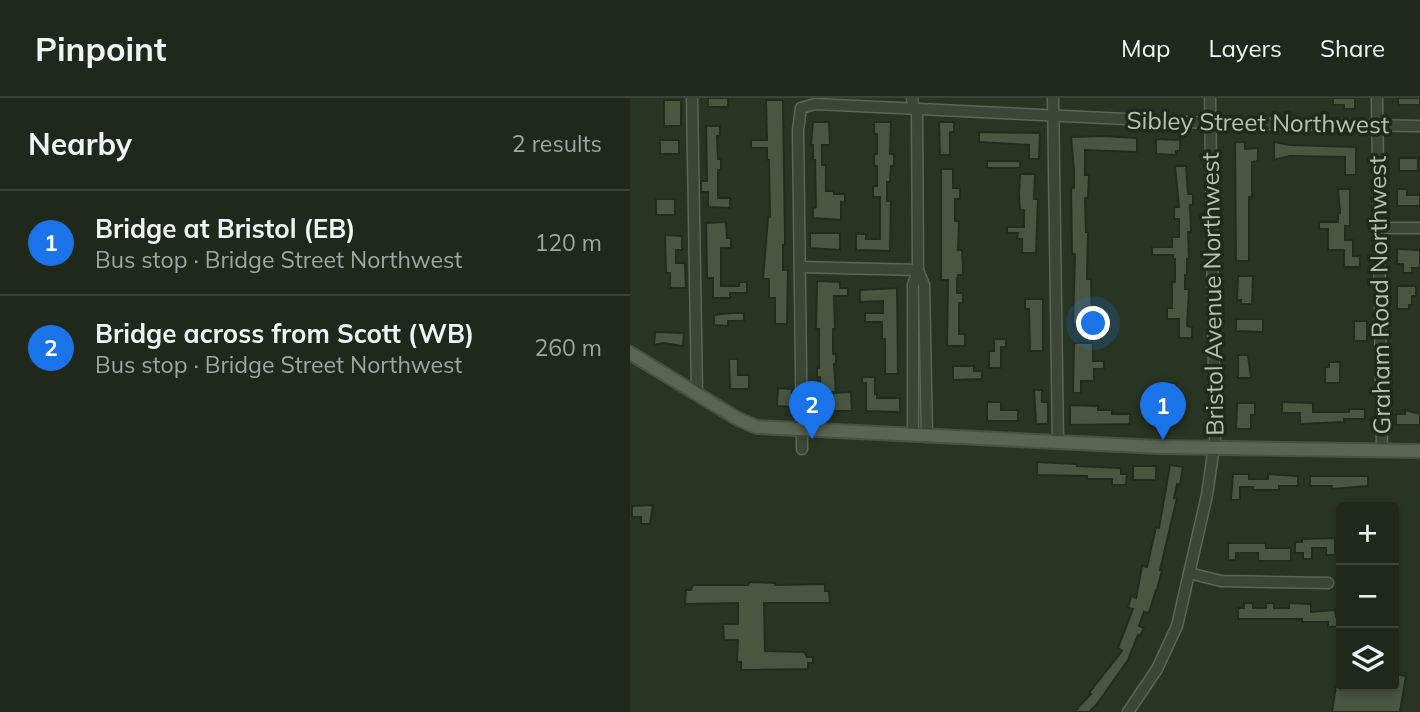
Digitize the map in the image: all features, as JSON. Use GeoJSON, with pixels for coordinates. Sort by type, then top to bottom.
{"type":"FeatureCollection","features":[{"type":"Feature","properties":{"kind":"main road"},"geometry":{"type":"LineString","coordinates":[[630,353],[751,425],[927,437],[1214,449],[1420,451]]}},
{"type":"Feature","properties":{"kind":"street"},"geometry":{"type":"LineString","coordinates":[[692,98],[697,393]]}},
{"type":"Feature","properties":{"kind":"street"},"geometry":{"type":"LineString","coordinates":[[912,98],[912,105],[917,110]]}},
{"type":"Feature","properties":{"kind":"street"},"geometry":{"type":"LineString","coordinates":[[913,436],[913,285],[918,270],[917,110],[920,98]]}},
{"type":"Feature","properties":{"kind":"street"},"geometry":{"type":"LineString","coordinates":[[1053,98],[1058,442]]}},
{"type":"Feature","properties":{"kind":"street","name":"Bristol Avenue Northwest"},"geometry":{"type":"LineString","coordinates":[[1128,712],[1157,670],[1177,626],[1207,495],[1214,449],[1210,98]]}},
{"type":"Feature","properties":{"kind":"street","name":"Graham Road Northwest"},"geometry":{"type":"LineString","coordinates":[[1377,98],[1382,450]]}},
{"type":"Feature","properties":{"kind":"street","name":"Sibley Street Northwest"},"geometry":{"type":"LineString","coordinates":[[800,267],[798,120],[801,108],[805,106],[843,101],[917,110],[1210,123],[1420,126]]}},
{"type":"Feature","properties":{"kind":"street"},"geometry":{"type":"LineString","coordinates":[[1378,228],[1420,228]]}},
{"type":"Feature","properties":{"kind":"street"},"geometry":{"type":"LineString","coordinates":[[802,449],[800,267],[918,270]]}},
{"type":"Feature","properties":{"kind":"street"},"geometry":{"type":"LineString","coordinates":[[918,270],[925,285],[927,437]]}},
{"type":"Feature","properties":{"kind":"street"},"geometry":{"type":"LineString","coordinates":[[1189,573],[1221,581],[1328,583]]}},
{"type":"Feature","properties":{"kind":"building"},"geometry":{"type":"Polygon","coordinates":[[[708,98],[728,98],[728,107],[708,107],[708,98]]]}},
{"type":"Feature","properties":{"kind":"building"},"geometry":{"type":"Polygon","coordinates":[[[1333,98],[1355,98],[1355,109],[1333,105],[1333,98]]]}},
{"type":"Feature","properties":{"kind":"building"},"geometry":{"type":"Polygon","coordinates":[[[1398,98],[1420,98],[1420,105],[1398,105],[1398,98]]]}},
{"type":"Feature","properties":{"kind":"building"},"geometry":{"type":"Polygon","coordinates":[[[664,100],[681,100],[681,126],[664,126],[664,100]]]}},
{"type":"Feature","properties":{"kind":"building"},"geometry":{"type":"Polygon","coordinates":[[[766,100],[783,100],[783,270],[788,270],[787,324],[775,324],[775,298],[769,298],[769,279],[763,279],[770,217],[769,160],[767,148],[751,148],[751,140],[767,140],[766,100]]]}},
{"type":"Feature","properties":{"kind":"building"},"geometry":{"type":"Polygon","coordinates":[[[813,122],[829,122],[830,145],[822,145],[822,165],[826,165],[826,191],[845,194],[845,203],[841,202],[841,220],[813,218],[813,208],[816,207],[815,160],[811,145],[813,122]]]}},
{"type":"Feature","properties":{"kind":"building"},"geometry":{"type":"Polygon","coordinates":[[[874,122],[891,122],[890,154],[894,154],[894,166],[891,166],[890,182],[887,182],[887,201],[891,201],[890,251],[856,250],[856,234],[866,234],[866,239],[880,239],[880,197],[873,197],[873,186],[877,186],[874,154],[877,154],[877,134],[874,134],[874,122]]]}},
{"type":"Feature","properties":{"kind":"building"},"geometry":{"type":"Polygon","coordinates":[[[939,122],[954,122],[954,132],[950,132],[950,155],[940,155],[939,122]]]}},
{"type":"Feature","properties":{"kind":"building"},"geometry":{"type":"Polygon","coordinates":[[[706,126],[720,126],[720,136],[717,136],[718,159],[721,159],[721,170],[718,170],[718,198],[730,198],[730,208],[708,207],[708,192],[701,192],[701,181],[707,181],[706,126]]]}},
{"type":"Feature","properties":{"kind":"building"},"geometry":{"type":"Polygon","coordinates":[[[979,132],[1040,133],[1039,159],[1029,159],[1029,145],[979,142],[979,132]]]}},
{"type":"Feature","properties":{"kind":"building"},"geometry":{"type":"Polygon","coordinates":[[[1071,137],[1137,138],[1137,152],[1085,150],[1085,175],[1089,175],[1088,198],[1085,198],[1088,232],[1087,279],[1091,279],[1092,325],[1073,325],[1075,254],[1072,254],[1071,188],[1074,188],[1074,170],[1071,137]]]}},
{"type":"Feature","properties":{"kind":"building"},"geometry":{"type":"Polygon","coordinates":[[[1156,139],[1180,140],[1180,151],[1176,151],[1176,155],[1156,154],[1156,139]]]}},
{"type":"Feature","properties":{"kind":"building"},"geometry":{"type":"Polygon","coordinates":[[[660,140],[679,140],[679,154],[660,154],[660,140]]]}},
{"type":"Feature","properties":{"kind":"building"},"geometry":{"type":"Polygon","coordinates":[[[1235,142],[1245,142],[1245,149],[1258,148],[1258,161],[1252,162],[1252,197],[1249,197],[1249,261],[1236,261],[1235,142]]]}},
{"type":"Feature","properties":{"kind":"building"},"geometry":{"type":"Polygon","coordinates":[[[1274,142],[1356,147],[1356,175],[1345,175],[1345,157],[1290,156],[1274,160],[1274,142]]]}},
{"type":"Feature","properties":{"kind":"building"},"geometry":{"type":"Polygon","coordinates":[[[1399,158],[1418,158],[1418,171],[1399,171],[1399,158]]]}},
{"type":"Feature","properties":{"kind":"building"},"geometry":{"type":"Polygon","coordinates":[[[987,161],[1020,161],[1020,168],[987,168],[987,161]]]}},
{"type":"Feature","properties":{"kind":"building"},"geometry":{"type":"Polygon","coordinates":[[[1175,166],[1186,166],[1188,194],[1193,194],[1193,205],[1190,205],[1191,232],[1188,232],[1189,259],[1185,275],[1185,289],[1189,289],[1187,326],[1192,327],[1192,338],[1179,338],[1179,319],[1167,319],[1167,308],[1172,308],[1175,259],[1173,255],[1152,255],[1152,247],[1172,247],[1172,237],[1179,237],[1179,219],[1174,219],[1174,207],[1179,207],[1175,166]]]}},
{"type":"Feature","properties":{"kind":"building"},"geometry":{"type":"Polygon","coordinates":[[[941,169],[953,169],[953,188],[960,188],[960,199],[955,199],[955,221],[959,221],[958,250],[962,250],[963,275],[958,275],[957,293],[963,293],[963,303],[959,303],[959,334],[965,334],[965,346],[947,346],[948,280],[941,280],[941,169]]]}},
{"type":"Feature","properties":{"kind":"building"},"geometry":{"type":"Polygon","coordinates":[[[1020,174],[1035,174],[1034,199],[1038,199],[1036,253],[1022,253],[1022,239],[1017,239],[1018,233],[1007,233],[1007,227],[1024,227],[1024,210],[1020,210],[1020,174]]]}},
{"type":"Feature","properties":{"kind":"building"},"geometry":{"type":"Polygon","coordinates":[[[1338,189],[1350,189],[1350,226],[1345,226],[1345,240],[1353,240],[1353,256],[1360,256],[1360,267],[1344,267],[1344,250],[1328,250],[1328,229],[1319,229],[1319,222],[1338,222],[1338,189]]]}},
{"type":"Feature","properties":{"kind":"building"},"geometry":{"type":"Polygon","coordinates":[[[1397,189],[1407,189],[1407,195],[1420,195],[1420,206],[1397,206],[1397,189]]]}},
{"type":"Feature","properties":{"kind":"building"},"geometry":{"type":"Polygon","coordinates":[[[656,199],[675,199],[675,215],[656,215],[656,199]]]}},
{"type":"Feature","properties":{"kind":"building"},"geometry":{"type":"Polygon","coordinates":[[[726,222],[731,248],[721,248],[721,286],[739,286],[739,282],[747,282],[747,293],[730,293],[730,298],[713,298],[713,278],[707,278],[706,223],[726,222]]]}},
{"type":"Feature","properties":{"kind":"building"},"geometry":{"type":"Polygon","coordinates":[[[810,233],[840,233],[840,250],[810,248],[810,233]]]}},
{"type":"Feature","properties":{"kind":"building"},"geometry":{"type":"Polygon","coordinates":[[[665,235],[682,236],[682,250],[676,250],[676,263],[685,263],[686,288],[670,288],[670,273],[666,273],[665,235]]]}},
{"type":"Feature","properties":{"kind":"building"},"geometry":{"type":"Polygon","coordinates":[[[1397,249],[1420,250],[1420,268],[1412,268],[1412,273],[1403,273],[1403,264],[1397,264],[1397,249]]]}},
{"type":"Feature","properties":{"kind":"building"},"geometry":{"type":"Polygon","coordinates":[[[1238,276],[1253,276],[1252,304],[1241,304],[1241,300],[1237,300],[1238,276]]]}},
{"type":"Feature","properties":{"kind":"building"},"geometry":{"type":"Polygon","coordinates":[[[817,281],[840,282],[840,288],[848,288],[848,296],[834,296],[833,354],[836,354],[836,392],[820,392],[820,377],[817,377],[817,281]]]}},
{"type":"Feature","properties":{"kind":"building"},"geometry":{"type":"Polygon","coordinates":[[[1397,286],[1416,286],[1416,296],[1412,296],[1409,309],[1397,309],[1397,286]]]}},
{"type":"Feature","properties":{"kind":"building"},"geometry":{"type":"Polygon","coordinates":[[[897,288],[898,374],[885,374],[882,322],[865,322],[865,313],[883,313],[883,301],[860,302],[860,290],[897,288]]]}},
{"type":"Feature","properties":{"kind":"building"},"geometry":{"type":"Polygon","coordinates":[[[1025,299],[1043,299],[1043,351],[1030,351],[1029,309],[1025,309],[1025,299]]]}},
{"type":"Feature","properties":{"kind":"building"},"geometry":{"type":"Polygon","coordinates":[[[744,313],[744,321],[728,321],[728,326],[714,325],[714,315],[744,313]]]}},
{"type":"Feature","properties":{"kind":"building"},"geometry":{"type":"Polygon","coordinates":[[[1236,319],[1263,319],[1263,332],[1236,331],[1236,319]]]}},
{"type":"Feature","properties":{"kind":"building"},"geometry":{"type":"Polygon","coordinates":[[[1354,321],[1367,321],[1367,341],[1354,341],[1354,321]]]}},
{"type":"Feature","properties":{"kind":"building"},"geometry":{"type":"Polygon","coordinates":[[[655,332],[684,333],[683,346],[663,343],[654,345],[655,332]]]}},
{"type":"Feature","properties":{"kind":"building"},"geometry":{"type":"Polygon","coordinates":[[[994,339],[1006,339],[1006,347],[1001,347],[1001,368],[989,368],[989,351],[994,351],[994,339]]]}},
{"type":"Feature","properties":{"kind":"building"},"geometry":{"type":"Polygon","coordinates":[[[1074,343],[1093,343],[1093,361],[1104,361],[1104,369],[1094,369],[1094,381],[1081,381],[1081,393],[1073,393],[1074,343]]]}},
{"type":"Feature","properties":{"kind":"building"},"geometry":{"type":"Polygon","coordinates":[[[1238,355],[1248,355],[1251,378],[1238,378],[1238,355]]]}},
{"type":"Feature","properties":{"kind":"building"},"geometry":{"type":"Polygon","coordinates":[[[729,359],[738,359],[738,375],[749,375],[749,389],[730,389],[729,359]]]}},
{"type":"Feature","properties":{"kind":"building"},"geometry":{"type":"Polygon","coordinates":[[[1329,362],[1340,362],[1340,383],[1325,383],[1325,367],[1329,367],[1329,362]]]}},
{"type":"Feature","properties":{"kind":"building"},"geometry":{"type":"Polygon","coordinates":[[[953,366],[974,366],[974,371],[982,371],[982,379],[953,380],[953,366]]]}},
{"type":"Feature","properties":{"kind":"building"},"geometry":{"type":"Polygon","coordinates":[[[862,377],[875,377],[877,398],[900,398],[900,412],[866,411],[866,383],[862,383],[862,377]]]}},
{"type":"Feature","properties":{"kind":"building"},"geometry":{"type":"Polygon","coordinates":[[[1163,383],[1176,383],[1176,397],[1163,397],[1163,383]]]}},
{"type":"Feature","properties":{"kind":"building"},"geometry":{"type":"Polygon","coordinates":[[[778,388],[792,389],[791,407],[777,406],[778,388]]]}},
{"type":"Feature","properties":{"kind":"building"},"geometry":{"type":"Polygon","coordinates":[[[1034,390],[1042,390],[1042,402],[1048,402],[1048,424],[1036,424],[1034,390]]]}},
{"type":"Feature","properties":{"kind":"building"},"geometry":{"type":"Polygon","coordinates":[[[851,392],[852,411],[833,411],[833,393],[851,392]]]}},
{"type":"Feature","properties":{"kind":"building"},"geometry":{"type":"Polygon","coordinates":[[[987,402],[1001,402],[1001,410],[1018,410],[1018,421],[987,421],[987,402]]]}},
{"type":"Feature","properties":{"kind":"building"},"geometry":{"type":"Polygon","coordinates":[[[1282,402],[1313,403],[1313,412],[1365,409],[1365,419],[1300,424],[1300,413],[1282,413],[1282,402]]]}},
{"type":"Feature","properties":{"kind":"building"},"geometry":{"type":"Polygon","coordinates":[[[1237,403],[1255,403],[1255,415],[1251,415],[1251,429],[1236,429],[1237,403]]]}},
{"type":"Feature","properties":{"kind":"building"},"geometry":{"type":"Polygon","coordinates":[[[1070,405],[1098,406],[1098,410],[1112,410],[1112,414],[1130,414],[1130,424],[1070,425],[1070,405]]]}},
{"type":"Feature","properties":{"kind":"building"},"geometry":{"type":"Polygon","coordinates":[[[1405,410],[1420,414],[1420,425],[1396,425],[1396,414],[1405,414],[1405,410]]]}},
{"type":"Feature","properties":{"kind":"building"},"geometry":{"type":"Polygon","coordinates":[[[1037,462],[1121,468],[1121,474],[1127,474],[1126,485],[1112,485],[1112,479],[1087,479],[1087,476],[1037,475],[1037,462]]]}},
{"type":"Feature","properties":{"kind":"building"},"geometry":{"type":"Polygon","coordinates":[[[1170,465],[1183,467],[1180,485],[1177,484],[1174,498],[1177,498],[1157,590],[1149,613],[1144,612],[1139,626],[1144,628],[1140,636],[1138,635],[1128,660],[1097,704],[1089,712],[1074,712],[1091,694],[1089,693],[1122,651],[1118,648],[1133,609],[1128,608],[1131,596],[1136,598],[1142,566],[1147,567],[1156,527],[1159,528],[1170,465]]]}},
{"type":"Feature","properties":{"kind":"building"},"geometry":{"type":"Polygon","coordinates":[[[1133,466],[1156,466],[1156,480],[1133,480],[1133,466]]]}},
{"type":"Feature","properties":{"kind":"building"},"geometry":{"type":"Polygon","coordinates":[[[1233,474],[1249,474],[1249,479],[1268,479],[1268,474],[1298,476],[1298,486],[1279,486],[1279,490],[1240,487],[1240,500],[1231,500],[1233,474]]]}},
{"type":"Feature","properties":{"kind":"building"},"geometry":{"type":"Polygon","coordinates":[[[1310,476],[1368,476],[1368,486],[1332,489],[1332,486],[1310,486],[1310,476]]]}},
{"type":"Feature","properties":{"kind":"building"},"geometry":{"type":"Polygon","coordinates":[[[653,505],[650,524],[641,524],[641,517],[632,517],[632,506],[653,505]]]}},
{"type":"Feature","properties":{"kind":"building"},"geometry":{"type":"Polygon","coordinates":[[[1335,538],[1335,555],[1326,555],[1326,548],[1312,548],[1312,559],[1303,559],[1303,553],[1295,553],[1295,542],[1302,542],[1302,539],[1335,538]]]}},
{"type":"Feature","properties":{"kind":"building"},"geometry":{"type":"Polygon","coordinates":[[[1228,543],[1266,543],[1266,548],[1291,548],[1291,561],[1258,561],[1258,553],[1236,553],[1236,560],[1228,560],[1228,543]]]}},
{"type":"Feature","properties":{"kind":"building"},"geometry":{"type":"Polygon","coordinates":[[[750,582],[775,585],[825,584],[830,603],[764,603],[765,651],[804,652],[807,657],[813,657],[813,663],[808,663],[808,669],[741,670],[741,662],[737,662],[738,640],[724,640],[723,624],[738,624],[738,603],[685,604],[686,590],[691,590],[693,585],[748,585],[750,582]]]}},
{"type":"Feature","properties":{"kind":"building"},"geometry":{"type":"Polygon","coordinates":[[[1244,603],[1253,603],[1253,608],[1266,608],[1266,603],[1274,603],[1274,608],[1289,608],[1289,603],[1311,604],[1311,612],[1335,610],[1336,626],[1328,627],[1328,622],[1302,622],[1302,619],[1238,619],[1238,608],[1244,608],[1244,603]]]}},
{"type":"Feature","properties":{"kind":"building"},"geometry":{"type":"Polygon","coordinates":[[[1399,675],[1406,676],[1400,712],[1332,712],[1336,686],[1336,691],[1399,691],[1399,675]]]}},
{"type":"Feature","properties":{"kind":"place","name":"Bridge across from Scott (WB)"},"geometry":{"type":"Point","coordinates":[812,439]}},
{"type":"Feature","properties":{"kind":"place","name":"Bridge at Bristol (EB)"},"geometry":{"type":"Point","coordinates":[1163,440]}}]}
